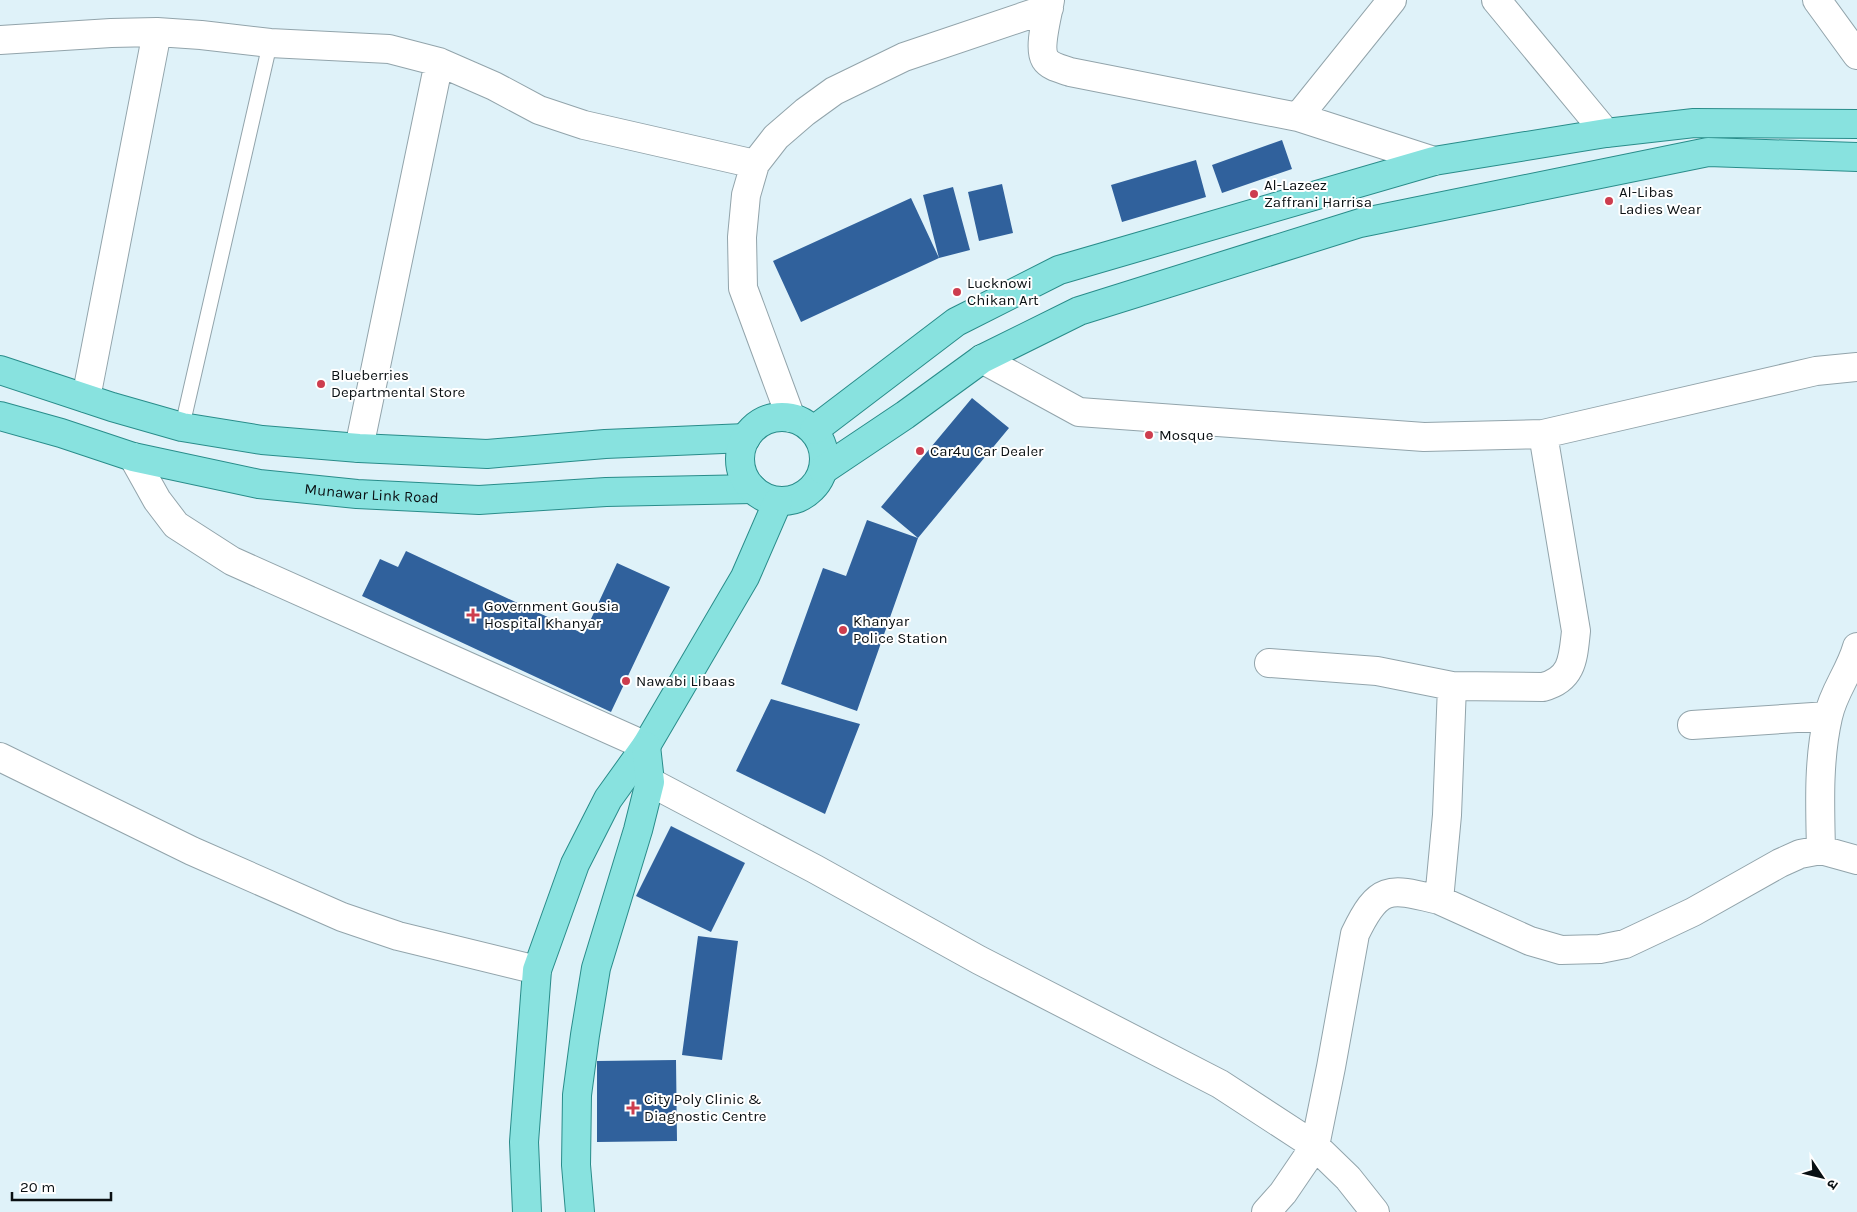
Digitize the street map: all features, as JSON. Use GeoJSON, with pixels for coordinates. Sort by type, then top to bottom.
{"type":"FeatureCollection","features":[{"type":"Feature","properties":{"kind":"main road"},"geometry":{"type":"LineString","coordinates":[[802,424],[956,322],[1059,270],[1434,161],[1606,133],[1694,123],[1857,124]]}},
{"type":"Feature","properties":{"kind":"main road"},"geometry":{"type":"LineString","coordinates":[[823,470],[905,415],[982,359],[1079,311],[1360,223],[1708,152],[1857,158]]}},
{"type":"Feature","properties":{"kind":"main road"},"geometry":{"type":"LineString","coordinates":[[0,370],[182,427],[262,440],[359,448],[487,454],[605,444],[746,438]]}},
{"type":"Feature","properties":{"kind":"main road","name":"Munawar Link Road"},"geometry":{"type":"LineString","coordinates":[[0,416],[61,433],[133,457],[259,484],[366,494],[479,500],[606,492],[753,490]]}},
{"type":"Feature","properties":{"kind":"main road"},"geometry":{"type":"LineString","coordinates":[[778,417],[802,424],[821,442],[823,449],[823,470],[818,481],[811,490],[796,499],[778,501],[764,498],[753,490],[744,478],[740,464],[741,450],[746,438],[754,428],[765,421],[778,417]]}},
{"type":"Feature","properties":{"kind":"main road"},"geometry":{"type":"LineString","coordinates":[[527,1212],[524,1142],[538,970],[575,864],[608,799],[646,746],[745,577],[778,501]]}},
{"type":"Feature","properties":{"kind":"main road"},"geometry":{"type":"LineString","coordinates":[[580,1212],[576,1165],[577,1095],[585,1034],[596,968],[638,830],[650,782],[646,746]]}},
{"type":"Feature","properties":{"kind":"street"},"geometry":{"type":"LineString","coordinates":[[1298,117],[1392,0]]}},
{"type":"Feature","properties":{"kind":"street"},"geometry":{"type":"LineString","coordinates":[[1496,0],[1606,133]]}},
{"type":"Feature","properties":{"kind":"street"},"geometry":{"type":"LineString","coordinates":[[1817,0],[1857,55]]}},
{"type":"Feature","properties":{"kind":"street"},"geometry":{"type":"LineString","coordinates":[[802,424],[743,288],[742,237],[746,195],[755,164],[776,137],[805,112],[834,91],[904,57],[1049,4],[1042,47],[1045,59],[1054,66],[1070,72],[1298,117],[1434,161]]}},
{"type":"Feature","properties":{"kind":"street"},"geometry":{"type":"LineString","coordinates":[[0,40],[157,32],[270,43],[389,49],[439,62],[494,86],[539,110],[584,125],[755,164]]}},
{"type":"Feature","properties":{"kind":"street"},"geometry":{"type":"LineString","coordinates":[[86,398],[157,32]]}},
{"type":"Feature","properties":{"kind":"street"},"geometry":{"type":"LineString","coordinates":[[359,448],[439,62]]}},
{"type":"Feature","properties":{"kind":"street"},"geometry":{"type":"LineString","coordinates":[[982,359],[1079,412],[1424,437],[1543,434],[1816,371],[1857,367]]}},
{"type":"Feature","properties":{"kind":"street"},"geometry":{"type":"LineString","coordinates":[[1269,663],[1377,671],[1452,686],[1543,686],[1557,683],[1567,671],[1573,656],[1576,631],[1543,434]]}},
{"type":"Feature","properties":{"kind":"street"},"geometry":{"type":"LineString","coordinates":[[133,457],[158,500],[176,525],[232,561],[646,746]]}},
{"type":"Feature","properties":{"kind":"street"},"geometry":{"type":"LineString","coordinates":[[1821,850],[1820,765],[1828,716],[1836,692],[1853,660],[1857,647]]}},
{"type":"Feature","properties":{"kind":"street"},"geometry":{"type":"LineString","coordinates":[[1439,900],[1446,815],[1452,686]]}},
{"type":"Feature","properties":{"kind":"street"},"geometry":{"type":"LineString","coordinates":[[1692,725],[1828,716]]}},
{"type":"Feature","properties":{"kind":"street"},"geometry":{"type":"LineString","coordinates":[[0,757],[192,851],[342,916],[398,936],[538,970]]}},
{"type":"Feature","properties":{"kind":"street"},"geometry":{"type":"LineString","coordinates":[[650,782],[815,869],[979,960],[1220,1084],[1315,1146],[1348,1178],[1375,1212]]}},
{"type":"Feature","properties":{"kind":"street"},"geometry":{"type":"LineString","coordinates":[[1266,1212],[1283,1193],[1315,1146],[1332,1067],[1355,934],[1362,918],[1371,905],[1386,892],[1405,892],[1439,900],[1530,941],[1561,950],[1600,949],[1625,944],[1693,912],[1780,862],[1800,854],[1821,850],[1857,860]]}},
{"type":"Feature","properties":{"kind":"lane"},"geometry":{"type":"LineString","coordinates":[[182,427],[270,43]]}},
{"type":"Feature","properties":{"kind":"building"},"geometry":{"type":"Polygon","coordinates":[[[1282,140],[1292,169],[1222,193],[1212,165],[1282,140]]]}},
{"type":"Feature","properties":{"kind":"building"},"geometry":{"type":"Polygon","coordinates":[[[1196,160],[1206,197],[1122,222],[1111,185],[1196,160]]]}},
{"type":"Feature","properties":{"kind":"building"},"geometry":{"type":"Polygon","coordinates":[[[1002,184],[1013,233],[979,241],[968,192],[1002,184]]]}},
{"type":"Feature","properties":{"kind":"building"},"geometry":{"type":"Polygon","coordinates":[[[953,187],[970,250],[939,258],[923,195],[953,187]]]}},
{"type":"Feature","properties":{"kind":"building"},"geometry":{"type":"Polygon","coordinates":[[[911,198],[939,258],[801,322],[773,261],[911,198]]]}},
{"type":"Feature","properties":{"kind":"building"},"geometry":{"type":"Polygon","coordinates":[[[972,398],[1009,428],[918,538],[881,507],[972,398]]]}},
{"type":"Feature","properties":{"kind":"building","name":"Khanyar Police Station"},"geometry":{"type":"Polygon","coordinates":[[[867,520],[918,538],[857,711],[781,684],[823,568],[846,576],[867,520]]]}},
{"type":"Feature","properties":{"kind":"building","name":"Government Gousia Hospital Khanyar"},"geometry":{"type":"Polygon","coordinates":[[[406,551],[584,634],[617,563],[670,587],[611,712],[362,596],[380,559],[398,567],[406,551]]]}},
{"type":"Feature","properties":{"kind":"building"},"geometry":{"type":"Polygon","coordinates":[[[771,699],[860,724],[825,814],[736,771],[771,699]]]}},
{"type":"Feature","properties":{"kind":"building"},"geometry":{"type":"Polygon","coordinates":[[[671,826],[745,863],[711,932],[636,896],[671,826]]]}},
{"type":"Feature","properties":{"kind":"building"},"geometry":{"type":"Polygon","coordinates":[[[698,936],[738,941],[722,1060],[682,1055],[698,936]]]}},
{"type":"Feature","properties":{"kind":"building"},"geometry":{"type":"Polygon","coordinates":[[[676,1060],[677,1141],[597,1142],[597,1061],[676,1060]]]}},
{"type":"Feature","properties":{"kind":"place","name":"Al-Lazeez Zaffrani Harrisa"},"geometry":{"type":"Point","coordinates":[1254,194]}},
{"type":"Feature","properties":{"kind":"place","name":"Al-Libas Ladies Wear"},"geometry":{"type":"Point","coordinates":[1609,201]}},
{"type":"Feature","properties":{"kind":"place","name":"Lucknowi Chikan Art"},"geometry":{"type":"Point","coordinates":[957,292]}},
{"type":"Feature","properties":{"kind":"place","name":"Blueberries Departmental Store"},"geometry":{"type":"Point","coordinates":[321,384]}},
{"type":"Feature","properties":{"kind":"place","name":"Mosque"},"geometry":{"type":"Point","coordinates":[1149,435]}},
{"type":"Feature","properties":{"kind":"place","name":"Car4u Car Dealer"},"geometry":{"type":"Point","coordinates":[920,451]}},
{"type":"Feature","properties":{"kind":"place","name":"Government Gousia Hospital Khanyar"},"geometry":{"type":"Point","coordinates":[473,615]}},
{"type":"Feature","properties":{"kind":"place","name":"Khanyar Police Station"},"geometry":{"type":"Point","coordinates":[843,630]}},
{"type":"Feature","properties":{"kind":"place","name":"Nawabi Libaas"},"geometry":{"type":"Point","coordinates":[626,681]}},
{"type":"Feature","properties":{"kind":"place","name":"City Poly Clinic & Diagnostic Centre"},"geometry":{"type":"Point","coordinates":[633,1108]}}]}
